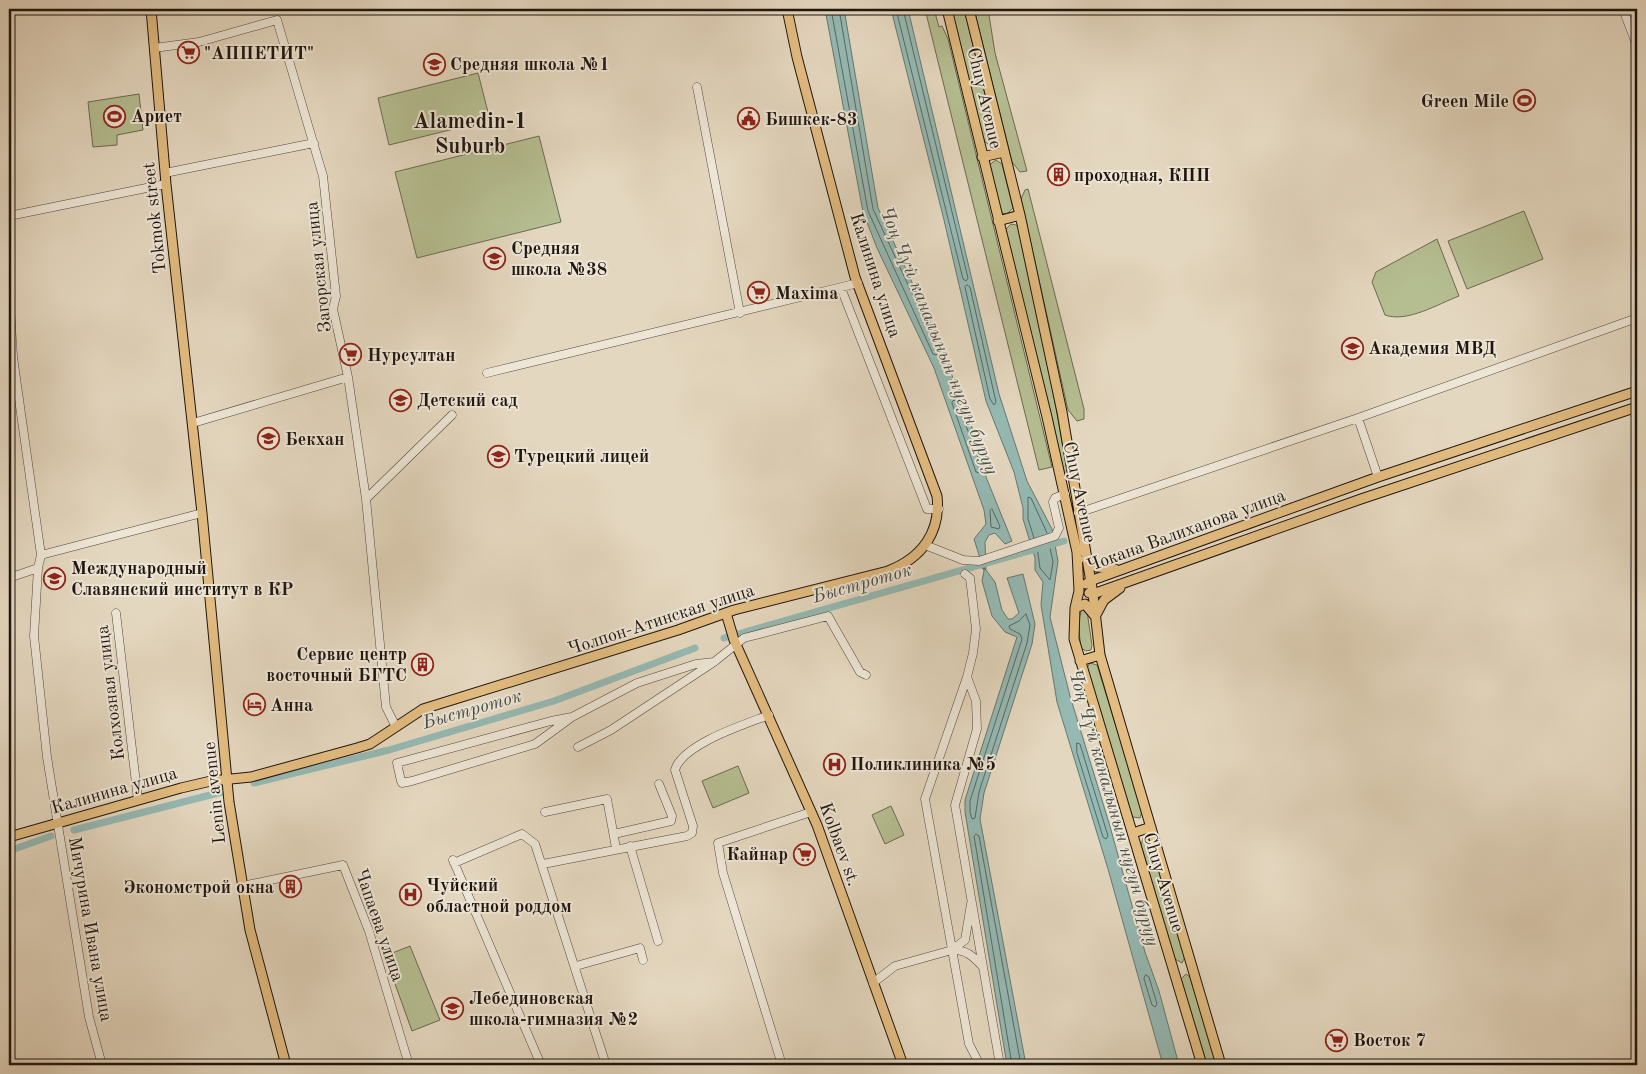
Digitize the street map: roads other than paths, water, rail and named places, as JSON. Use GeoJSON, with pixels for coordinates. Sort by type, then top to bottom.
{"type":"FeatureCollection","features":[{"type":"Feature","properties":{"kind":"main road","name":"Tokmok street"},"geometry":{"type":"LineString","coordinates":[[151,9],[166,184],[202,513]]}},
{"type":"Feature","properties":{"kind":"main road","name":"Калинина улица"},"geometry":{"type":"LineString","coordinates":[[787,9],[797,57],[858,283],[934,484],[938,509],[935,529],[925,545]]}},
{"type":"Feature","properties":{"kind":"main road","name":"Chuy Avenue"},"geometry":{"type":"LineString","coordinates":[[947,9],[1065,494],[1077,552],[1079,591],[1073,628],[1080,661],[1202,1065]]}},
{"type":"Feature","properties":{"kind":"main road","name":"Chuy Avenue"},"geometry":{"type":"LineString","coordinates":[[969,9],[1020,215],[1062,412],[1093,594],[1100,655],[1221,1065]]}},
{"type":"Feature","properties":{"kind":"main road"},"geometry":{"type":"LineString","coordinates":[[982,157],[1004,152]]}},
{"type":"Feature","properties":{"kind":"main road"},"geometry":{"type":"LineString","coordinates":[[998,221],[1020,215]]}},
{"type":"Feature","properties":{"kind":"main road","name":"Чокана Валиханова улица"},"geometry":{"type":"LineString","coordinates":[[1079,591],[1090,581],[1378,477],[1637,391]]}},
{"type":"Feature","properties":{"kind":"main road","name":"Чокана Валиханова улица"},"geometry":{"type":"LineString","coordinates":[[1079,591],[1093,594],[1361,499],[1538,442],[1637,406]]}},
{"type":"Feature","properties":{"kind":"main road","name":"Lenin avenue"},"geometry":{"type":"LineString","coordinates":[[202,513],[229,802],[242,886],[258,964],[286,1065]]}},
{"type":"Feature","properties":{"kind":"main road","name":"Чолпон-Атинская улица"},"geometry":{"type":"LineString","coordinates":[[228,778],[251,777],[370,744],[423,710],[678,630],[726,613],[888,571],[908,562],[925,545]]}},
{"type":"Feature","properties":{"kind":"main road"},"geometry":{"type":"LineString","coordinates":[[1086,559],[1091,564],[1103,569],[1123,569]]}},
{"type":"Feature","properties":{"kind":"main road"},"geometry":{"type":"LineString","coordinates":[[1095,617],[1104,600],[1127,582]]}},
{"type":"Feature","properties":{"kind":"main road"},"geometry":{"type":"LineString","coordinates":[[1075,608],[1085,604],[1095,617]]}},
{"type":"Feature","properties":{"kind":"main road","name":"Kolbaev st."},"geometry":{"type":"LineString","coordinates":[[726,613],[735,642],[769,714],[811,812],[903,1065]]}},
{"type":"Feature","properties":{"kind":"main road"},"geometry":{"type":"LineString","coordinates":[[1080,661],[1100,655]]}},
{"type":"Feature","properties":{"kind":"main road","name":"Калинина улица"},"geometry":{"type":"LineString","coordinates":[[9,837],[181,788],[228,778]]}},
{"type":"Feature","properties":{"kind":"main road"},"geometry":{"type":"LineString","coordinates":[[1133,833],[1151,827]]}},
{"type":"Feature","properties":{"kind":"main road"},"geometry":{"type":"LineString","coordinates":[[1174,972],[1192,966]]}},
{"type":"Feature","properties":{"kind":"street"},"geometry":{"type":"LineString","coordinates":[[1623,9],[1637,46]]}},
{"type":"Feature","properties":{"kind":"street","name":"Загорская улица"},"geometry":{"type":"LineString","coordinates":[[154,48],[199,42],[277,20],[324,176],[336,296],[333,309],[348,377],[366,498],[386,707],[396,727]]}},
{"type":"Feature","properties":{"kind":"street"},"geometry":{"type":"LineString","coordinates":[[697,87],[740,313]]}},
{"type":"Feature","properties":{"kind":"street"},"geometry":{"type":"LineString","coordinates":[[165,173],[314,143]]}},
{"type":"Feature","properties":{"kind":"street"},"geometry":{"type":"LineString","coordinates":[[9,216],[166,184]]}},
{"type":"Feature","properties":{"kind":"street"},"geometry":{"type":"LineString","coordinates":[[487,373],[858,283]]}},
{"type":"Feature","properties":{"kind":"street"},"geometry":{"type":"LineString","coordinates":[[841,288],[927,509],[938,509]]}},
{"type":"Feature","properties":{"kind":"street","name":"Мичурина Ивана улица"},"geometry":{"type":"LineString","coordinates":[[9,290],[13,357],[41,555],[38,568],[34,636],[47,757],[90,1016],[102,1065]]}},
{"type":"Feature","properties":{"kind":"street"},"geometry":{"type":"LineString","coordinates":[[1078,513],[1358,418],[1637,318]]}},
{"type":"Feature","properties":{"kind":"street"},"geometry":{"type":"LineString","coordinates":[[193,423],[348,377]]}},
{"type":"Feature","properties":{"kind":"street"},"geometry":{"type":"LineString","coordinates":[[366,498],[452,415]]}},
{"type":"Feature","properties":{"kind":"street"},"geometry":{"type":"LineString","coordinates":[[1358,418],[1378,477]]}},
{"type":"Feature","properties":{"kind":"street"},"geometry":{"type":"LineString","coordinates":[[925,545],[963,560],[979,561],[1055,536],[1059,528],[1053,502],[1055,498],[1065,494]]}},
{"type":"Feature","properties":{"kind":"street"},"geometry":{"type":"LineString","coordinates":[[41,555],[202,513]]}},
{"type":"Feature","properties":{"kind":"street"},"geometry":{"type":"LineString","coordinates":[[9,578],[38,568]]}},
{"type":"Feature","properties":{"kind":"street"},"geometry":{"type":"LineString","coordinates":[[965,574],[970,578],[976,629],[973,653],[925,799],[969,1044],[980,1065]]}},
{"type":"Feature","properties":{"kind":"street","name":"Колхозная улица"},"geometry":{"type":"LineString","coordinates":[[116,613],[138,800]]}},
{"type":"Feature","properties":{"kind":"street"},"geometry":{"type":"LineString","coordinates":[[578,747],[611,730],[714,662],[735,642],[828,616],[860,672],[866,675]]}},
{"type":"Feature","properties":{"kind":"street"},"geometry":{"type":"LineString","coordinates":[[572,717],[550,720],[397,763],[401,781],[402,783],[412,781],[535,744],[572,717],[637,683],[696,664],[714,662]]}},
{"type":"Feature","properties":{"kind":"street"},"geometry":{"type":"LineString","coordinates":[[966,677],[976,701],[978,729],[955,805],[1000,1065]]}},
{"type":"Feature","properties":{"kind":"street"},"geometry":{"type":"LineString","coordinates":[[543,864],[616,848],[687,836],[692,833],[693,826],[676,770],[677,764],[694,748],[769,714]]}},
{"type":"Feature","properties":{"kind":"street"},"geometry":{"type":"LineString","coordinates":[[614,834],[671,821],[672,816],[660,784]]}},
{"type":"Feature","properties":{"kind":"street"},"geometry":{"type":"LineString","coordinates":[[545,812],[607,799],[616,848]]}},
{"type":"Feature","properties":{"kind":"street"},"geometry":{"type":"LineString","coordinates":[[782,1065],[723,873],[718,843],[811,812]]}},
{"type":"Feature","properties":{"kind":"street"},"geometry":{"type":"LineString","coordinates":[[541,1065],[453,862],[522,834],[535,844],[543,864],[606,1065]]}},
{"type":"Feature","properties":{"kind":"street"},"geometry":{"type":"LineString","coordinates":[[630,846],[658,941]]}},
{"type":"Feature","properties":{"kind":"street","name":"Чапаева улица"},"geometry":{"type":"LineString","coordinates":[[242,886],[342,865],[369,931],[409,1065]]}},
{"type":"Feature","properties":{"kind":"street"},"geometry":{"type":"LineString","coordinates":[[952,950],[965,940],[972,899]]}},
{"type":"Feature","properties":{"kind":"street"},"geometry":{"type":"LineString","coordinates":[[576,966],[640,948],[643,960]]}},
{"type":"Feature","properties":{"kind":"street"},"geometry":{"type":"LineString","coordinates":[[873,983],[895,966],[952,950],[959,949],[973,956],[984,966]]}},
{"type":"Feature","properties":{"kind":"water"},"geometry":{"type":"Polygon","coordinates":[[[825,9],[844,9],[878,208],[938,339],[986,464],[986,477],[1012,541],[1005,544],[995,533],[989,535],[985,542],[986,570],[995,582],[1002,610],[1008,619],[1012,619],[1019,613],[1007,578],[1023,574],[1035,624],[1032,644],[984,793],[980,819],[1026,1065],[1007,1065],[965,812],[965,800],[1017,637],[1005,632],[992,616],[982,581],[984,571],[974,539],[986,524],[984,510],[934,368],[877,248],[863,212],[825,9]]]}},
{"type":"Feature","properties":{"kind":"water"},"geometry":{"type":"Polygon","coordinates":[[[891,9],[908,9],[999,394],[1027,481],[1052,529],[1058,561],[1050,617],[1070,696],[1109,823],[1145,952],[1159,991],[1179,1065],[1163,1065],[1108,869],[1057,702],[1041,605],[1043,582],[1035,570],[1035,558],[1023,519],[1023,508],[1014,472],[986,401],[944,220],[891,9]]]}},
{"type":"Feature","properties":{"kind":"waterway","name":"Быстроток"},"geometry":{"type":"LineString","coordinates":[[724,638],[1064,541]]}},
{"type":"Feature","properties":{"kind":"waterway","name":"Чоң Чүй каналынын нугун буруу"},"geometry":{"type":"LineString","coordinates":[[979,566],[985,569]]}},
{"type":"Feature","properties":{"kind":"waterway","name":"Быстроток"},"geometry":{"type":"LineString","coordinates":[[254,783],[389,750],[554,701],[695,648]]}},
{"type":"Feature","properties":{"kind":"waterway","name":"Быстроток"},"geometry":{"type":"LineString","coordinates":[[74,830],[222,792]]}},
{"type":"Feature","properties":{"kind":"waterway","name":"Быстроток"},"geometry":{"type":"LineString","coordinates":[[9,851],[51,836]]}},
{"type":"Feature","properties":{"kind":"place","name":"\"АППЕТИТ\""},"geometry":{"type":"Point","coordinates":[188,53]}},
{"type":"Feature","properties":{"kind":"place","name":"Средняя школа №1"},"geometry":{"type":"Point","coordinates":[434,64]}},
{"type":"Feature","properties":{"kind":"place","name":"Green Mile"},"geometry":{"type":"Point","coordinates":[1525,101]}},
{"type":"Feature","properties":{"kind":"place","name":"Ариет"},"geometry":{"type":"Point","coordinates":[115,116]}},
{"type":"Feature","properties":{"kind":"place","name":"Бишкек-83"},"geometry":{"type":"Point","coordinates":[749,119]}},
{"type":"Feature","properties":{"kind":"place","name":"проходная, КПП"},"geometry":{"type":"Point","coordinates":[1058,175]}},
{"type":"Feature","properties":{"kind":"place","name":"Средняя школа №38"},"geometry":{"type":"Point","coordinates":[495,258]}},
{"type":"Feature","properties":{"kind":"place","name":"Maxima"},"geometry":{"type":"Point","coordinates":[759,293]}},
{"type":"Feature","properties":{"kind":"place","name":"Академия МВД"},"geometry":{"type":"Point","coordinates":[1352,348]}},
{"type":"Feature","properties":{"kind":"place","name":"Нурсултан"},"geometry":{"type":"Point","coordinates":[351,355]}},
{"type":"Feature","properties":{"kind":"place","name":"Детский сад"},"geometry":{"type":"Point","coordinates":[401,400]}},
{"type":"Feature","properties":{"kind":"place","name":"Бекхан"},"geometry":{"type":"Point","coordinates":[269,439]}},
{"type":"Feature","properties":{"kind":"place","name":"Турецкий лицей"},"geometry":{"type":"Point","coordinates":[498,456]}},
{"type":"Feature","properties":{"kind":"place","name":"Международный Славянский институт в КР"},"geometry":{"type":"Point","coordinates":[55,578]}},
{"type":"Feature","properties":{"kind":"place","name":"Сервис центр восточный БГТС"},"geometry":{"type":"Point","coordinates":[423,664]}},
{"type":"Feature","properties":{"kind":"place","name":"Анна"},"geometry":{"type":"Point","coordinates":[254,705]}},
{"type":"Feature","properties":{"kind":"place","name":"Поликлиника №5"},"geometry":{"type":"Point","coordinates":[834,764]}},
{"type":"Feature","properties":{"kind":"place","name":"Кайнар"},"geometry":{"type":"Point","coordinates":[804,854]}},
{"type":"Feature","properties":{"kind":"place","name":"Экономстрой окна"},"geometry":{"type":"Point","coordinates":[290,887]}},
{"type":"Feature","properties":{"kind":"place","name":"Чуйский областной роддом"},"geometry":{"type":"Point","coordinates":[410,895]}},
{"type":"Feature","properties":{"kind":"place","name":"Лебединовская школа-гимназия №2"},"geometry":{"type":"Point","coordinates":[453,1008]}},
{"type":"Feature","properties":{"kind":"place","name":"Восток 7"},"geometry":{"type":"Point","coordinates":[1337,1040]}},
{"type":"Feature","properties":{"kind":"district","name":"Alamedin-1 Suburb"},"geometry":{"type":"Point","coordinates":[470,132]}}]}
